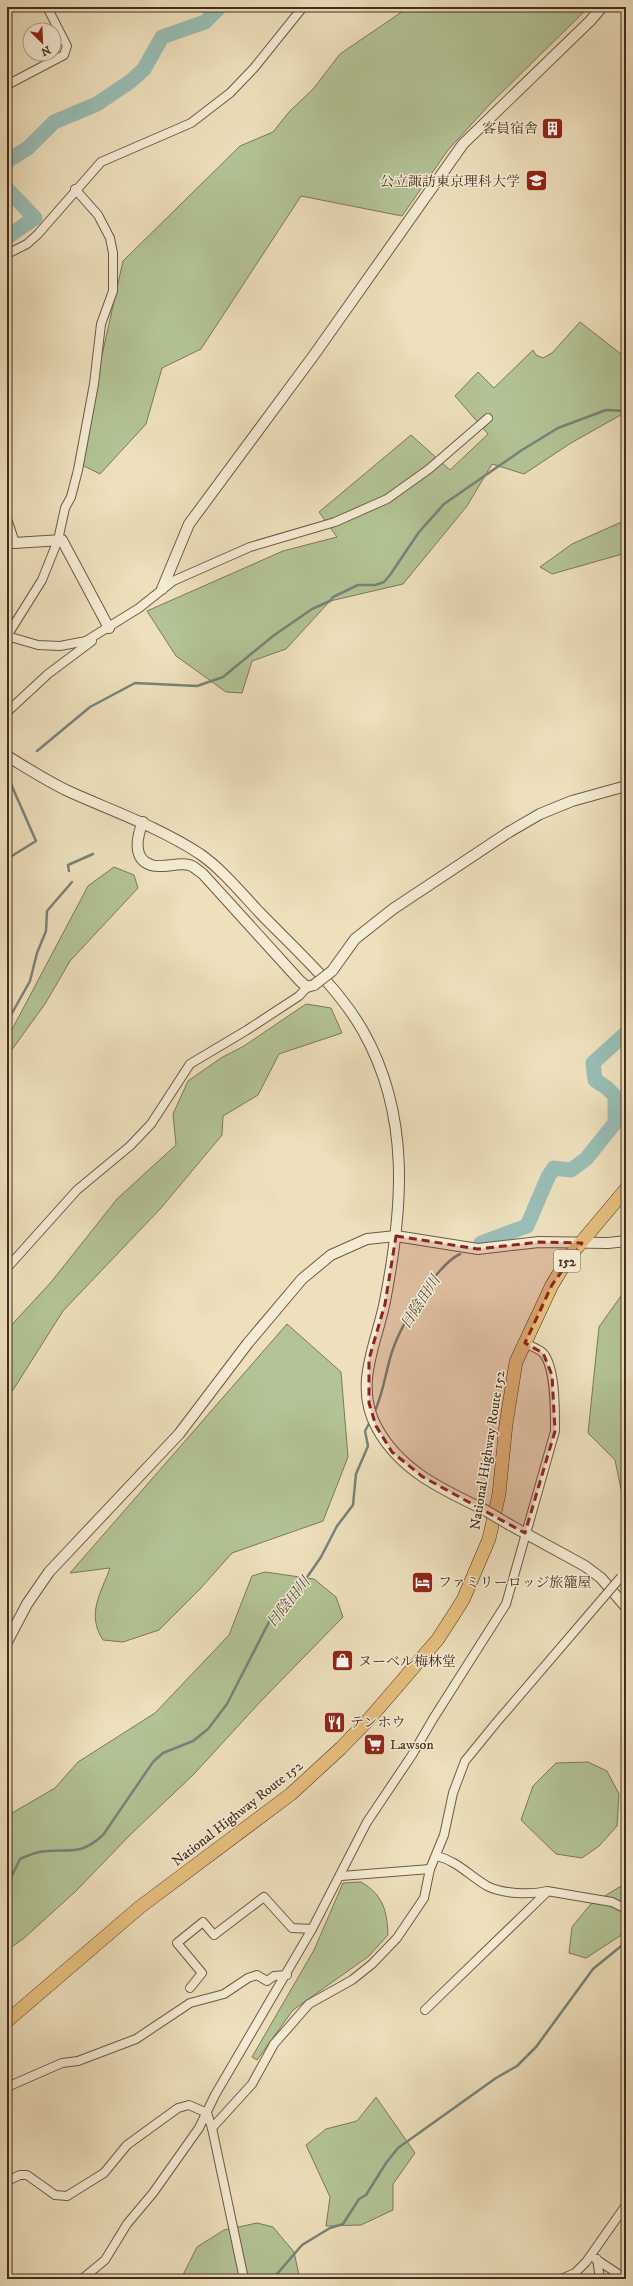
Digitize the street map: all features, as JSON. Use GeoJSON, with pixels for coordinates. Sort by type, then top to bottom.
{"type":"FeatureCollection","features":[{"type":"Feature","properties":{"kind":"highway","name":"National Highway Route 152"},"geometry":{"type":"LineString","coordinates":[[7,2021],[140,1908],[291,1794],[341,1748],[370,1718],[438,1639],[463,1600],[489,1539],[499,1494],[506,1424],[516,1362],[552,1285],[569,1257],[626,1189]]}},
{"type":"Feature","properties":{"kind":"street"},"geometry":{"type":"LineString","coordinates":[[7,85],[64,55],[67,46],[47,7]]}},
{"type":"Feature","properties":{"kind":"street"},"geometry":{"type":"LineString","coordinates":[[7,254],[27,244],[38,234],[75,189],[101,162],[191,123],[230,93],[254,68],[303,7]]}},
{"type":"Feature","properties":{"kind":"street"},"geometry":{"type":"LineString","coordinates":[[162,589],[189,524],[314,355],[463,144],[590,21],[602,7]]}},
{"type":"Feature","properties":{"kind":"street"},"geometry":{"type":"LineString","coordinates":[[75,189],[98,215],[110,238],[113,253],[114,291],[101,324],[94,384],[78,470],[71,497],[65,508],[58,540],[42,580],[7,636],[38,645],[60,646],[86,641],[109,628]]}},
{"type":"Feature","properties":{"kind":"street"},"geometry":{"type":"LineString","coordinates":[[7,712],[48,674],[173,582],[250,547],[335,522],[387,499],[430,469],[488,418]]}},
{"type":"Feature","properties":{"kind":"street"},"geometry":{"type":"LineString","coordinates":[[7,522],[14,543],[62,540],[109,628]]}},
{"type":"Feature","properties":{"kind":"street"},"geometry":{"type":"LineString","coordinates":[[7,756],[67,791],[143,822],[200,855],[224,875],[350,1009],[384,1072],[395,1116],[399,1169],[396,1236],[385,1304],[369,1359],[369,1403],[376,1426],[392,1452],[423,1477],[585,1566],[601,1578],[626,1607]]}},
{"type":"Feature","properties":{"kind":"street"},"geometry":{"type":"LineString","coordinates":[[7,1268],[77,1190],[130,1146],[151,1124],[190,1064],[299,996],[332,971],[355,939],[393,909],[509,832],[540,814],[572,801],[626,786]]}},
{"type":"Feature","properties":{"kind":"street"},"geometry":{"type":"LineString","coordinates":[[143,822],[136,840],[139,854],[144,861],[152,866],[190,865],[202,873],[311,986]]}},
{"type":"Feature","properties":{"kind":"street"},"geometry":{"type":"LineString","coordinates":[[7,1642],[27,1604],[49,1572],[179,1434],[248,1343],[302,1279],[331,1255],[367,1239],[396,1236],[478,1249],[539,1242],[582,1243],[626,1241]]}},
{"type":"Feature","properties":{"kind":"street"},"geometry":{"type":"LineString","coordinates":[[82,2279],[105,2260],[127,2224],[162,2180],[199,2128],[215,2095],[287,1975],[341,1876],[367,1822],[412,1755],[506,1604],[555,1431],[556,1406],[552,1375],[543,1353],[525,1343]]}},
{"type":"Feature","properties":{"kind":"street"},"geometry":{"type":"LineString","coordinates":[[212,2128],[252,2084],[274,2044],[309,2004],[352,1980],[372,1964],[397,1938],[424,1898],[430,1869],[437,1856],[444,1835],[453,1793],[465,1762],[535,1677],[624,1575]]}},
{"type":"Feature","properties":{"kind":"street"},"geometry":{"type":"LineString","coordinates":[[437,1856],[448,1858],[486,1885],[498,1891],[538,1893],[547,1891],[612,1902],[626,1909]]}},
{"type":"Feature","properties":{"kind":"street"},"geometry":{"type":"LineString","coordinates":[[341,1876],[430,1869]]}},
{"type":"Feature","properties":{"kind":"street"},"geometry":{"type":"LineString","coordinates":[[424,2010],[547,1891]]}},
{"type":"Feature","properties":{"kind":"street"},"geometry":{"type":"LineString","coordinates":[[190,1988],[202,1973],[178,1943],[203,1922],[214,1935],[264,1897],[292,1928],[312,1929]]}},
{"type":"Feature","properties":{"kind":"street"},"geometry":{"type":"LineString","coordinates":[[7,2087],[62,2063],[78,2061],[136,2039],[190,2003],[224,1994],[248,1978],[257,1975],[267,1981],[274,1976],[287,1975]]}},
{"type":"Feature","properties":{"kind":"street"},"geometry":{"type":"LineString","coordinates":[[7,2181],[27,2175],[54,2195],[67,2196],[104,2173],[127,2145],[178,2108],[189,2105],[207,2113],[212,2128],[244,2279]]}},
{"type":"Feature","properties":{"kind":"street"},"geometry":{"type":"LineString","coordinates":[[561,2279],[575,2273],[594,2257],[626,2205]]}},
{"type":"Feature","properties":{"kind":"street"},"geometry":{"type":"LineString","coordinates":[[594,2257],[600,2279]]}},
{"type":"Feature","properties":{"kind":"street"},"geometry":{"type":"LineString","coordinates":[[594,2257],[626,2279]]}},
{"type":"Feature","properties":{"kind":"highlighted area"},"geometry":{"type":"Polygon","coordinates":[[[396,1236],[478,1249],[539,1242],[582,1243],[552,1285],[525,1343],[543,1353],[552,1375],[555,1431],[525,1533],[423,1477],[392,1452],[376,1426],[369,1403],[369,1359],[385,1304],[396,1236]]]}},
{"type":"Feature","properties":{"kind":"green space"},"geometry":{"type":"Polygon","coordinates":[[[409,7],[589,7],[491,103],[448,150],[402,216],[301,196],[201,349],[162,368],[146,424],[100,474],[78,463],[123,261],[240,146],[273,132],[289,112],[314,88],[340,54],[409,7]]]}},
{"type":"Feature","properties":{"kind":"green space"},"geometry":{"type":"Polygon","coordinates":[[[580,322],[626,358],[626,412],[571,443],[524,474],[492,464],[467,506],[403,584],[330,601],[286,649],[252,661],[242,693],[226,692],[176,656],[147,611],[283,551],[337,537],[319,512],[411,435],[450,470],[488,434],[455,396],[478,372],[494,388],[533,350],[536,355],[543,358],[552,353],[580,322]]]}},
{"type":"Feature","properties":{"kind":"green space"},"geometry":{"type":"Polygon","coordinates":[[[626,520],[626,553],[552,574],[540,567],[572,544],[626,520]]]}},
{"type":"Feature","properties":{"kind":"green space"},"geometry":{"type":"Polygon","coordinates":[[[114,867],[134,875],[138,888],[70,961],[45,1004],[8,1055],[7,1062],[7,1039],[88,886],[114,867]]]}},
{"type":"Feature","properties":{"kind":"green space"},"geometry":{"type":"Polygon","coordinates":[[[306,1004],[331,1008],[342,1033],[279,1054],[258,1095],[223,1116],[222,1135],[161,1208],[63,1311],[13,1390],[7,1391],[7,1330],[52,1281],[117,1199],[176,1145],[173,1114],[188,1081],[221,1058],[244,1046],[306,1004]]]}},
{"type":"Feature","properties":{"kind":"green space"},"geometry":{"type":"Polygon","coordinates":[[[626,1289],[626,1514],[615,1460],[588,1433],[599,1327],[626,1289]]]}},
{"type":"Feature","properties":{"kind":"green space"},"geometry":{"type":"Polygon","coordinates":[[[287,1324],[341,1372],[348,1457],[323,1521],[232,1553],[200,1589],[159,1630],[123,1642],[103,1640],[98,1630],[95,1612],[99,1595],[110,1568],[70,1573],[287,1324]]]}},
{"type":"Feature","properties":{"kind":"green space"},"geometry":{"type":"Polygon","coordinates":[[[265,1572],[314,1579],[336,1597],[343,1617],[261,1701],[194,1774],[130,1835],[76,1891],[23,1939],[7,1950],[7,1816],[55,1788],[78,1762],[155,1713],[229,1635],[252,1576],[265,1572]]]}},
{"type":"Feature","properties":{"kind":"green space"},"geometry":{"type":"Polygon","coordinates":[[[588,1762],[607,1771],[619,1794],[617,1826],[599,1846],[582,1858],[556,1854],[521,1820],[533,1786],[556,1763],[588,1762]]]}},
{"type":"Feature","properties":{"kind":"green space"},"geometry":{"type":"Polygon","coordinates":[[[361,1882],[379,1898],[385,1911],[388,1935],[369,1956],[293,2010],[257,2060],[252,2057],[314,1950],[343,1883],[361,1882]]]}},
{"type":"Feature","properties":{"kind":"green space"},"geometry":{"type":"Polygon","coordinates":[[[626,1883],[626,1932],[586,1958],[569,1953],[572,1927],[590,1905],[626,1883]]]}},
{"type":"Feature","properties":{"kind":"green space"},"geometry":{"type":"Polygon","coordinates":[[[376,2097],[415,2153],[393,2184],[393,2210],[361,2225],[326,2226],[330,2197],[306,2145],[326,2129],[357,2121],[376,2097]]]}},
{"type":"Feature","properties":{"kind":"green space"},"geometry":{"type":"Polygon","coordinates":[[[257,2223],[273,2227],[294,2252],[299,2275],[294,2279],[183,2279],[183,2275],[197,2247],[224,2230],[257,2223]]]}},
{"type":"Feature","properties":{"kind":"waterway"},"geometry":{"type":"LineString","coordinates":[[7,161],[28,148],[54,122],[97,104],[131,81],[144,69],[162,37],[205,22],[220,7]]}},
{"type":"Feature","properties":{"kind":"waterway"},"geometry":{"type":"LineString","coordinates":[[7,189],[35,218],[7,237]]}},
{"type":"Feature","properties":{"kind":"waterway"},"geometry":{"type":"LineString","coordinates":[[37,751],[90,707],[135,683],[197,686],[223,677],[273,636],[312,609],[330,601],[333,597],[358,585],[375,585],[384,582],[419,532],[444,504],[522,450],[558,428],[606,410],[626,411]]}},
{"type":"Feature","properties":{"kind":"waterway"},"geometry":{"type":"LineString","coordinates":[[7,775],[36,841],[7,859]]}},
{"type":"Feature","properties":{"kind":"waterway"},"geometry":{"type":"LineString","coordinates":[[69,871],[68,865],[93,854]]}},
{"type":"Feature","properties":{"kind":"waterway"},"geometry":{"type":"LineString","coordinates":[[11,1015],[30,981],[37,953],[46,931],[47,911],[72,882]]}},
{"type":"Feature","properties":{"kind":"waterway","name":"日陰田川"},"geometry":{"type":"LineString","coordinates":[[481,1243],[527,1226],[548,1177],[554,1168],[571,1170],[586,1159],[615,1123],[615,1096],[607,1088],[595,1080],[593,1063],[626,1033]]}},
{"type":"Feature","properties":{"kind":"waterway","name":"日陰田川"},"geometry":{"type":"LineString","coordinates":[[374,1413],[382,1392],[395,1343],[410,1314],[429,1284],[450,1261],[460,1254]]}},
{"type":"Feature","properties":{"kind":"waterway","name":"日陰田川"},"geometry":{"type":"LineString","coordinates":[[7,1886],[20,1859],[43,1851],[76,1850],[89,1846],[103,1835],[153,1762],[163,1753],[193,1741],[208,1729],[227,1704],[270,1620],[282,1606],[292,1599],[321,1557],[337,1526],[353,1505],[356,1474],[368,1446],[365,1431],[371,1420]]}},
{"type":"Feature","properties":{"kind":"waterway"},"geometry":{"type":"LineString","coordinates":[[267,2279],[277,2274],[302,2245],[330,2228],[343,2224],[359,2199],[366,2195],[386,2163],[398,2148],[496,2078],[517,2066],[536,2047],[593,1969],[626,1942]]}},
{"type":"Feature","properties":{"kind":"place","name":"客員宿舎"},"geometry":{"type":"Point","coordinates":[553,128]}},
{"type":"Feature","properties":{"kind":"place","name":"公立諏訪東京理科大学"},"geometry":{"type":"Point","coordinates":[536,181]}},
{"type":"Feature","properties":{"kind":"place","name":"ファミリーロッジ旅籠屋"},"geometry":{"type":"Point","coordinates":[423,1582]}},
{"type":"Feature","properties":{"kind":"place","name":"ヌーベル梅林堂"},"geometry":{"type":"Point","coordinates":[343,1661]}},
{"type":"Feature","properties":{"kind":"place","name":"テンホウ"},"geometry":{"type":"Point","coordinates":[334,1722]}},
{"type":"Feature","properties":{"kind":"place","name":"Lawson"},"geometry":{"type":"Point","coordinates":[375,1744]}}]}
